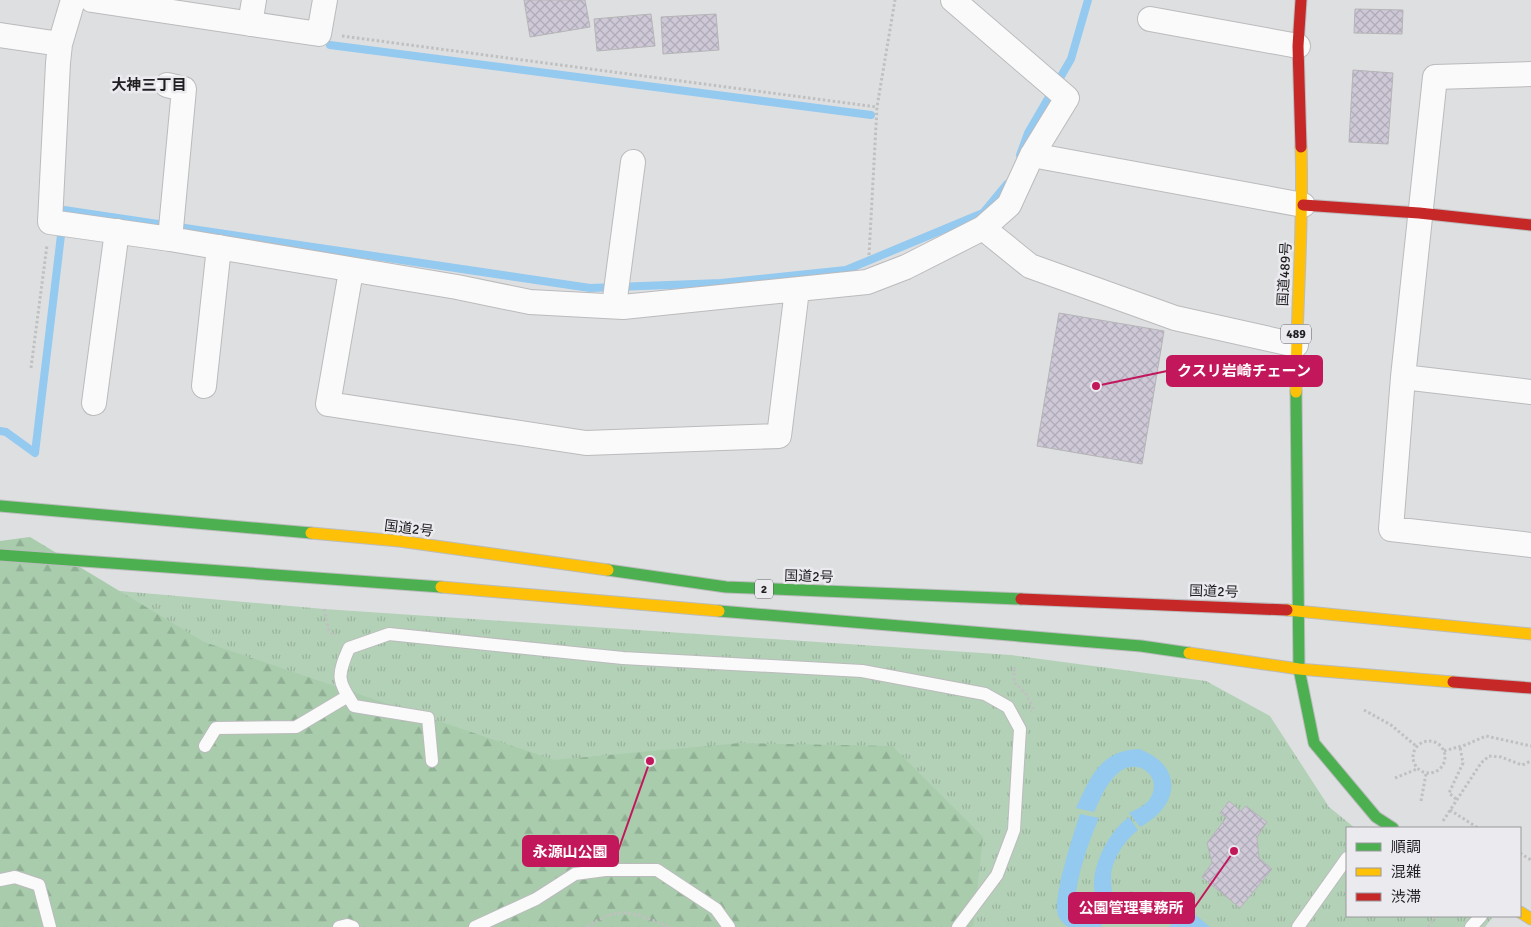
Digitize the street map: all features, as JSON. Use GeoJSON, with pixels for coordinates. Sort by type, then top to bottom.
{"type":"FeatureCollection","features":[{"type":"Feature","properties":{"kind":"main road","name":"国道489号"},"geometry":{"type":"LineString","coordinates":[[1301,0],[1298,46],[1302,205],[1296,345],[1299,669],[1314,743],[1376,817],[1391,827]]}},
{"type":"Feature","properties":{"kind":"main road"},"geometry":{"type":"LineString","coordinates":[[1302,205],[1419,213],[1531,225]]}},
{"type":"Feature","properties":{"kind":"main road","name":"国道2号"},"geometry":{"type":"LineString","coordinates":[[0,506],[399,541],[726,587],[1299,610],[1531,634]]}},
{"type":"Feature","properties":{"kind":"main road","name":"2"},"geometry":{"type":"LineString","coordinates":[[0,555],[296,575],[1121,644],[1299,669],[1531,688]]}},
{"type":"Feature","properties":{"kind":"street"},"geometry":{"type":"LineString","coordinates":[[73,0],[60,44],[50,222],[170,239],[351,271],[457,287],[530,302],[614,306],[693,301],[867,282],[906,267],[983,228],[1009,204],[1032,155],[1067,98],[953,0]]}},
{"type":"Feature","properties":{"kind":"street"},"geometry":{"type":"LineString","coordinates":[[92,0],[319,34],[325,0]]}},
{"type":"Feature","properties":{"kind":"street"},"geometry":{"type":"LineString","coordinates":[[250,24],[254,0]]}},
{"type":"Feature","properties":{"kind":"street"},"geometry":{"type":"LineString","coordinates":[[1150,19],[1298,46]]}},
{"type":"Feature","properties":{"kind":"street"},"geometry":{"type":"LineString","coordinates":[[0,35],[60,44]]}},
{"type":"Feature","properties":{"kind":"street"},"geometry":{"type":"LineString","coordinates":[[1531,74],[1435,77],[1403,377],[1392,529],[1531,544]]}},
{"type":"Feature","properties":{"kind":"street"},"geometry":{"type":"LineString","coordinates":[[167,85],[184,89],[170,239]]}},
{"type":"Feature","properties":{"kind":"street"},"geometry":{"type":"LineString","coordinates":[[1032,155],[1302,205]]}},
{"type":"Feature","properties":{"kind":"street"},"geometry":{"type":"LineString","coordinates":[[614,306],[634,162]]}},
{"type":"Feature","properties":{"kind":"street"},"geometry":{"type":"LineString","coordinates":[[983,228],[1030,266],[1175,318],[1296,345]]}},
{"type":"Feature","properties":{"kind":"street"},"geometry":{"type":"LineString","coordinates":[[94,403],[117,231]]}},
{"type":"Feature","properties":{"kind":"street"},"geometry":{"type":"LineString","coordinates":[[204,386],[219,248]]}},
{"type":"Feature","properties":{"kind":"street"},"geometry":{"type":"LineString","coordinates":[[351,271],[328,404],[586,443],[779,436],[797,290]]}},
{"type":"Feature","properties":{"kind":"street"},"geometry":{"type":"LineString","coordinates":[[1403,377],[1531,392]]}},
{"type":"Feature","properties":{"kind":"lane"},"geometry":{"type":"LineString","coordinates":[[432,761],[428,718],[354,706],[339,680],[341,665],[348,648],[389,634],[623,658],[862,671],[985,694],[1008,707],[1020,729],[1014,830],[997,875],[958,927]]}},
{"type":"Feature","properties":{"kind":"lane"},"geometry":{"type":"LineString","coordinates":[[205,746],[216,728],[296,727],[348,696]]}},
{"type":"Feature","properties":{"kind":"lane"},"geometry":{"type":"LineString","coordinates":[[1370,827],[1376,817]]}},
{"type":"Feature","properties":{"kind":"lane"},"geometry":{"type":"LineString","coordinates":[[1298,927],[1346,859]]}},
{"type":"Feature","properties":{"kind":"lane"},"geometry":{"type":"LineString","coordinates":[[474,927],[536,899],[575,874],[605,870],[657,870],[716,909],[729,927]]}},
{"type":"Feature","properties":{"kind":"lane"},"geometry":{"type":"LineString","coordinates":[[0,880],[15,877],[39,885],[50,927]]}},
{"type":"Feature","properties":{"kind":"lane"},"geometry":{"type":"LineString","coordinates":[[1471,927],[1480,917]]}},
{"type":"Feature","properties":{"kind":"lane"},"geometry":{"type":"LineString","coordinates":[[339,927],[347,925],[353,927]]}},
{"type":"Feature","properties":{"kind":"path"},"geometry":{"type":"LineString","coordinates":[[867,282],[877,108],[895,0]]}},
{"type":"Feature","properties":{"kind":"path"},"geometry":{"type":"LineString","coordinates":[[339,35],[877,108]]}},
{"type":"Feature","properties":{"kind":"path"},"geometry":{"type":"LineString","coordinates":[[31,368],[50,222]]}},
{"type":"Feature","properties":{"kind":"path"},"geometry":{"type":"LineString","coordinates":[[324,609],[329,631],[348,648]]}},
{"type":"Feature","properties":{"kind":"path"},"geometry":{"type":"LineString","coordinates":[[1364,710],[1391,725],[1416,746]]}},
{"type":"Feature","properties":{"kind":"path"},"geometry":{"type":"LineString","coordinates":[[1444,750],[1460,747],[1486,736],[1531,746]]}},
{"type":"Feature","properties":{"kind":"path"},"geometry":{"type":"LineString","coordinates":[[1430,740],[1438,743],[1444,750],[1445,762],[1440,770],[1426,774],[1417,769],[1412,761],[1416,746],[1430,740]]}},
{"type":"Feature","properties":{"kind":"path"},"geometry":{"type":"LineString","coordinates":[[1456,799],[1449,793],[1463,763],[1460,747]]}},
{"type":"Feature","properties":{"kind":"path"},"geometry":{"type":"LineString","coordinates":[[1443,821],[1481,763],[1489,756],[1500,757],[1522,764],[1531,761]]}},
{"type":"Feature","properties":{"kind":"path"},"geometry":{"type":"LineString","coordinates":[[1396,778],[1417,769]]}},
{"type":"Feature","properties":{"kind":"path"},"geometry":{"type":"LineString","coordinates":[[1420,801],[1426,774]]}},
{"type":"Feature","properties":{"kind":"path"},"geometry":{"type":"LineString","coordinates":[[1450,810],[1476,827]]}},
{"type":"Feature","properties":{"kind":"path"},"geometry":{"type":"LineString","coordinates":[[587,927],[613,912],[634,912],[669,927]]}},
{"type":"Feature","properties":{"kind":"path"},"geometry":{"type":"LineString","coordinates":[[1428,927],[1436,917]]}},
{"type":"Feature","properties":{"kind":"green space"},"geometry":{"type":"Polygon","coordinates":[[[30,537],[204,642],[554,760],[740,743],[892,746],[983,837],[973,927],[0,927],[0,541],[30,537]]]}},
{"type":"Feature","properties":{"kind":"green space"},"geometry":{"type":"Polygon","coordinates":[[[109,590],[324,609],[1011,655],[1206,681],[1270,716],[1329,807],[1354,827],[1346,827],[1346,917],[1492,918],[1485,927],[0,927],[0,714],[109,590]]]}},
{"type":"Feature","properties":{"kind":"water"},"geometry":{"type":"Polygon","coordinates":[[[1139,749],[1154,756],[1164,766],[1170,776],[1169,798],[1163,809],[1153,819],[1140,827],[1129,813],[1147,802],[1154,790],[1154,783],[1151,777],[1142,768],[1136,767],[1122,770],[1113,778],[1105,789],[1094,812],[1076,808],[1098,767],[1115,755],[1139,749]]]}},
{"type":"Feature","properties":{"kind":"water"},"geometry":{"type":"Polygon","coordinates":[[[1080,814],[1099,818],[1086,852],[1076,891],[1076,914],[1081,918],[1092,914],[1094,910],[1094,883],[1097,865],[1110,838],[1129,817],[1138,830],[1124,844],[1114,863],[1111,876],[1111,909],[1106,921],[1100,927],[1068,927],[1058,915],[1058,895],[1061,881],[1080,814]]]}},
{"type":"Feature","properties":{"kind":"water"},"geometry":{"type":"Polygon","coordinates":[[[1186,907],[1210,927],[1169,927],[1186,907]]]}},
{"type":"Feature","properties":{"kind":"building"},"geometry":{"type":"Polygon","coordinates":[[[524,0],[585,0],[590,27],[530,37],[524,0]]]}},
{"type":"Feature","properties":{"kind":"building"},"geometry":{"type":"Polygon","coordinates":[[[1355,9],[1403,10],[1402,34],[1354,33],[1355,9]]]}},
{"type":"Feature","properties":{"kind":"building"},"geometry":{"type":"Polygon","coordinates":[[[651,14],[655,46],[597,51],[594,19],[651,14]]]}},
{"type":"Feature","properties":{"kind":"building"},"geometry":{"type":"Polygon","coordinates":[[[716,14],[719,50],[663,54],[661,17],[716,14]]]}},
{"type":"Feature","properties":{"kind":"building"},"geometry":{"type":"Polygon","coordinates":[[[1353,70],[1393,73],[1388,144],[1349,142],[1353,70]]]}},
{"type":"Feature","properties":{"kind":"building"},"geometry":{"type":"Polygon","coordinates":[[[1059,313],[1164,331],[1142,464],[1037,446],[1059,313]]]}},
{"type":"Feature","properties":{"kind":"building"},"geometry":{"type":"Polygon","coordinates":[[[1229,801],[1241,811],[1246,806],[1267,822],[1257,837],[1259,858],[1272,869],[1240,908],[1202,877],[1212,863],[1207,843],[1226,818],[1220,813],[1229,801]]]}},
{"type":"Feature","properties":{"kind":"waterway"},"geometry":{"type":"LineString","coordinates":[[1020,155],[1028,133],[1071,59],[1088,0]]}},
{"type":"Feature","properties":{"kind":"waterway"},"geometry":{"type":"LineString","coordinates":[[330,45],[871,115]]}},
{"type":"Feature","properties":{"kind":"waterway"},"geometry":{"type":"LineString","coordinates":[[0,431],[6,432],[35,453],[64,210],[590,288],[721,283],[846,270],[983,213],[1007,184]]}},
{"type":"Feature","properties":{"kind":"traffic: fast"},"geometry":{"type":"LineString","coordinates":[[1296,392],[1299,669]]}},
{"type":"Feature","properties":{"kind":"traffic: fast"},"geometry":{"type":"LineString","coordinates":[[0,506],[311,533]]}},
{"type":"Feature","properties":{"kind":"traffic: fast"},"geometry":{"type":"LineString","coordinates":[[0,555],[441,587]]}},
{"type":"Feature","properties":{"kind":"traffic: fast"},"geometry":{"type":"LineString","coordinates":[[608,570],[726,587],[1021,599]]}},
{"type":"Feature","properties":{"kind":"traffic: fast"},"geometry":{"type":"LineString","coordinates":[[719,611],[1141,646],[1189,653]]}},
{"type":"Feature","properties":{"kind":"traffic: fast"},"geometry":{"type":"LineString","coordinates":[[1299,669],[1314,743],[1376,817],[1391,827]]}},
{"type":"Feature","properties":{"kind":"traffic: slow"},"geometry":{"type":"LineString","coordinates":[[1296,392],[1302,178],[1301,147]]}},
{"type":"Feature","properties":{"kind":"traffic: slow"},"geometry":{"type":"LineString","coordinates":[[311,533],[399,541],[608,570]]}},
{"type":"Feature","properties":{"kind":"traffic: slow"},"geometry":{"type":"LineString","coordinates":[[441,587],[719,611]]}},
{"type":"Feature","properties":{"kind":"traffic: slow"},"geometry":{"type":"LineString","coordinates":[[1287,610],[1531,634]]}},
{"type":"Feature","properties":{"kind":"traffic: slow"},"geometry":{"type":"LineString","coordinates":[[1189,653],[1299,669],[1453,682]]}},
{"type":"Feature","properties":{"kind":"traffic: slow"},"geometry":{"type":"LineString","coordinates":[[1521,913],[1531,919]]}},
{"type":"Feature","properties":{"kind":"traffic: jam"},"geometry":{"type":"LineString","coordinates":[[1301,0],[1298,46],[1301,147]]}},
{"type":"Feature","properties":{"kind":"traffic: jam"},"geometry":{"type":"LineString","coordinates":[[1303,205],[1419,213],[1531,225]]}},
{"type":"Feature","properties":{"kind":"traffic: jam"},"geometry":{"type":"LineString","coordinates":[[1021,599],[1287,610]]}},
{"type":"Feature","properties":{"kind":"traffic: jam"},"geometry":{"type":"LineString","coordinates":[[1453,682],[1531,688]]}},
{"type":"Feature","properties":{"kind":"place","name":"クスリ岩崎チェーン"},"geometry":{"type":"Point","coordinates":[1096,386]}},
{"type":"Feature","properties":{"kind":"place","name":"永源山公園"},"geometry":{"type":"Point","coordinates":[650,761]}},
{"type":"Feature","properties":{"kind":"place","name":"公園管理事務所"},"geometry":{"type":"Point","coordinates":[1234,851]}},
{"type":"Feature","properties":{"kind":"district","name":"大神三丁目"},"geometry":{"type":"Point","coordinates":[149,85]}}]}
